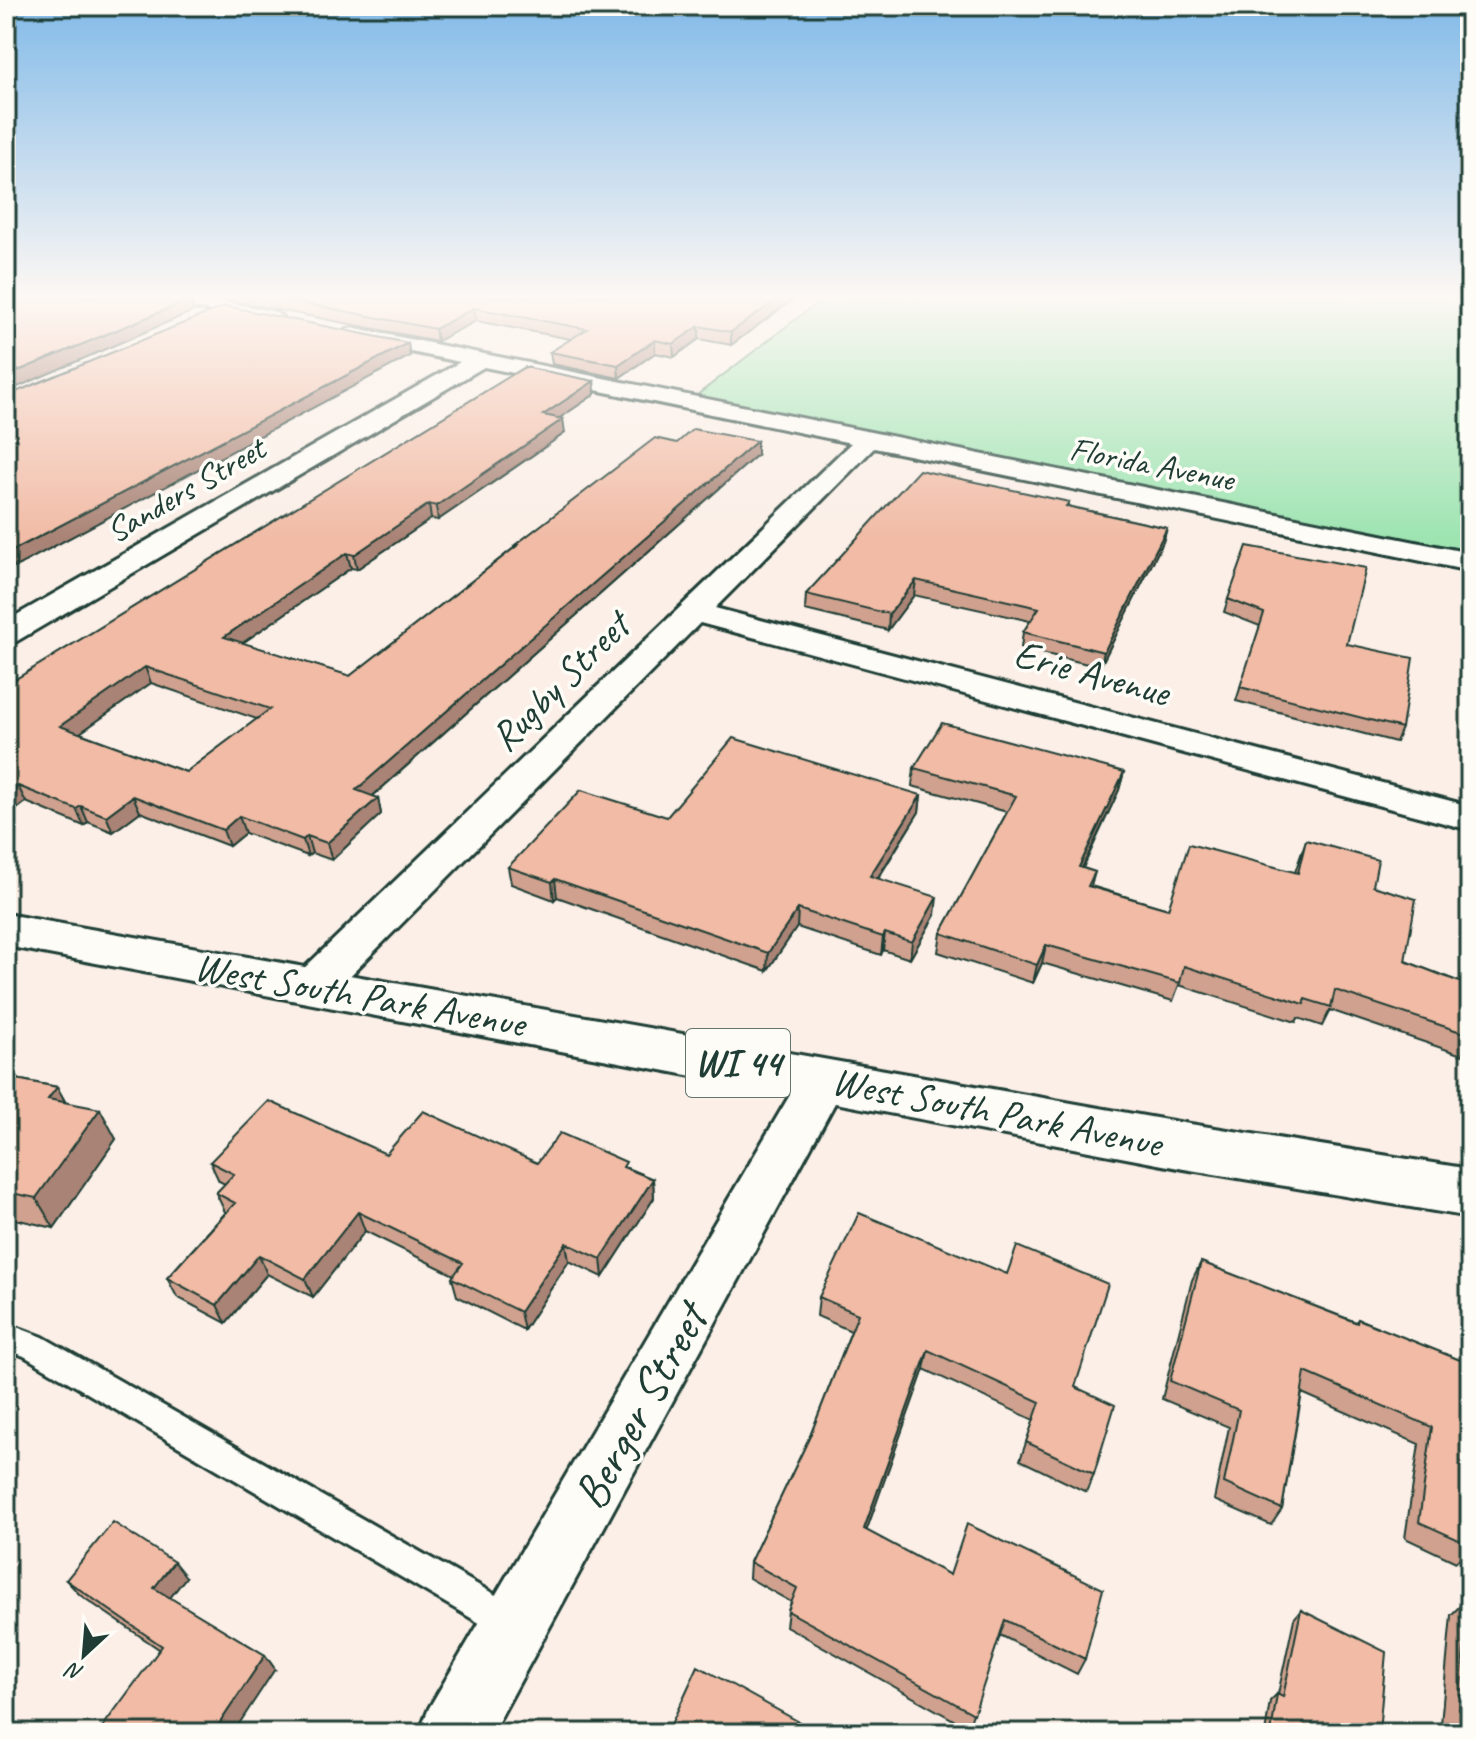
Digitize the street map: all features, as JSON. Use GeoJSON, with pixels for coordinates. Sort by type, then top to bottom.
{"type":"FeatureCollection","features":[{"type":"Feature","properties":{"kind":"main road","name":"West South Park Avenue"},"geometry":{"type":"LineString","coordinates":[[6,930],[1184,1146],[1470,1193]]}},
{"type":"Feature","properties":{"kind":"street","name":"Sanders Street"},"geometry":{"type":"LineString","coordinates":[[6,634],[451,377]]}},
{"type":"Feature","properties":{"kind":"street","name":"Florida Avenue"},"geometry":{"type":"LineString","coordinates":[[569,377],[1470,562]]}},
{"type":"Feature","properties":{"kind":"street","name":"Rugby Street"},"geometry":{"type":"LineString","coordinates":[[313,986],[868,440]]}},
{"type":"Feature","properties":{"kind":"street","name":"Erie Avenue"},"geometry":{"type":"LineString","coordinates":[[691,611],[1470,818]]}},
{"type":"Feature","properties":{"kind":"street","name":"Berger Street"},"geometry":{"type":"LineString","coordinates":[[454,1733],[824,1079]]}},
{"type":"Feature","properties":{"kind":"lane"},"geometry":{"type":"LineString","coordinates":[[6,1336],[33,1346],[515,1625]]}},
{"type":"Feature","properties":{"kind":"green space"},"geometry":{"type":"Polygon","coordinates":[[[720,377],[1470,377],[1470,562],[688,402],[720,377]]]}},
{"type":"Feature","properties":{"kind":"building"},"geometry":{"type":"Polygon","coordinates":[[[52,377],[343,377],[6,554],[6,396],[52,377]]]}},
{"type":"Feature","properties":{"kind":"building"},"geometry":{"type":"Polygon","coordinates":[[[508,377],[575,377],[594,381],[543,415],[563,419],[436,506],[429,504],[354,555],[347,553],[224,637],[350,676],[655,438],[677,443],[693,429],[757,441],[356,790],[378,798],[327,843],[307,836],[303,840],[239,816],[223,830],[133,796],[106,816],[81,806],[76,809],[18,786],[6,795],[8,677],[14,680],[508,377]],[[145,667],[60,726],[186,772],[270,709],[145,667]]]}},
{"type":"Feature","properties":{"kind":"building"},"geometry":{"type":"Polygon","coordinates":[[[919,470],[1069,502],[1066,506],[1167,528],[1104,652],[1023,632],[1039,608],[916,580],[889,614],[806,594],[919,470]]]}},
{"type":"Feature","properties":{"kind":"building"},"geometry":{"type":"Polygon","coordinates":[[[1247,546],[1366,568],[1347,644],[1413,658],[1402,728],[1240,687],[1264,613],[1228,599],[1247,546]]]}},
{"type":"Feature","properties":{"kind":"building"},"geometry":{"type":"Polygon","coordinates":[[[942,723],[1124,772],[1079,867],[1095,872],[1088,886],[1168,909],[1189,844],[1298,873],[1306,840],[1378,860],[1373,886],[1416,899],[1405,961],[1470,986],[1470,1035],[1335,990],[1331,1007],[1305,999],[1304,1004],[1184,966],[1180,983],[1046,945],[1037,965],[941,933],[1016,796],[914,768],[942,723]]]}},
{"type":"Feature","properties":{"kind":"building"},"geometry":{"type":"Polygon","coordinates":[[[733,738],[921,795],[870,876],[937,897],[912,942],[885,933],[883,937],[798,909],[768,953],[555,879],[552,882],[508,867],[581,790],[667,817],[733,738]]]}},
{"type":"Feature","properties":{"kind":"building"},"geometry":{"type":"Polygon","coordinates":[[[6,1077],[57,1087],[48,1099],[100,1109],[36,1198],[6,1192],[6,1077]]]}},
{"type":"Feature","properties":{"kind":"building"},"geometry":{"type":"Polygon","coordinates":[[[269,1101],[386,1154],[423,1111],[537,1163],[560,1133],[626,1162],[623,1167],[653,1179],[601,1259],[566,1243],[520,1312],[452,1278],[463,1263],[358,1212],[305,1279],[259,1255],[217,1305],[167,1278],[235,1203],[216,1193],[234,1174],[210,1162],[269,1101]]]}},
{"type":"Feature","properties":{"kind":"building"},"geometry":{"type":"Polygon","coordinates":[[[859,1213],[1007,1274],[1017,1246],[1108,1284],[1075,1387],[1115,1405],[1094,1474],[1026,1442],[1040,1402],[928,1350],[864,1529],[950,1575],[967,1524],[1103,1589],[1085,1659],[1005,1620],[974,1714],[788,1611],[797,1588],[750,1562],[810,1436],[858,1314],[819,1297],[859,1213]]]}},
{"type":"Feature","properties":{"kind":"building"},"geometry":{"type":"Polygon","coordinates":[[[1201,1262],[1470,1364],[1470,1545],[1419,1522],[1432,1427],[1305,1372],[1282,1509],[1224,1483],[1239,1410],[1170,1381],[1201,1262]]]}},
{"type":"Feature","properties":{"kind":"building"},"geometry":{"type":"Polygon","coordinates":[[[113,1522],[174,1562],[154,1588],[265,1655],[213,1733],[98,1733],[162,1646],[66,1580],[113,1522]]]}},
{"type":"Feature","properties":{"kind":"building"},"geometry":{"type":"Polygon","coordinates":[[[1470,1599],[1470,1715],[1459,1710],[1470,1599]]]}},
{"type":"Feature","properties":{"kind":"building"},"geometry":{"type":"Polygon","coordinates":[[[1301,1610],[1386,1652],[1379,1733],[1271,1733],[1277,1694],[1283,1697],[1301,1610]]]}},
{"type":"Feature","properties":{"kind":"building"},"geometry":{"type":"Polygon","coordinates":[[[698,1666],[819,1733],[667,1733],[698,1666]]]}}]}
